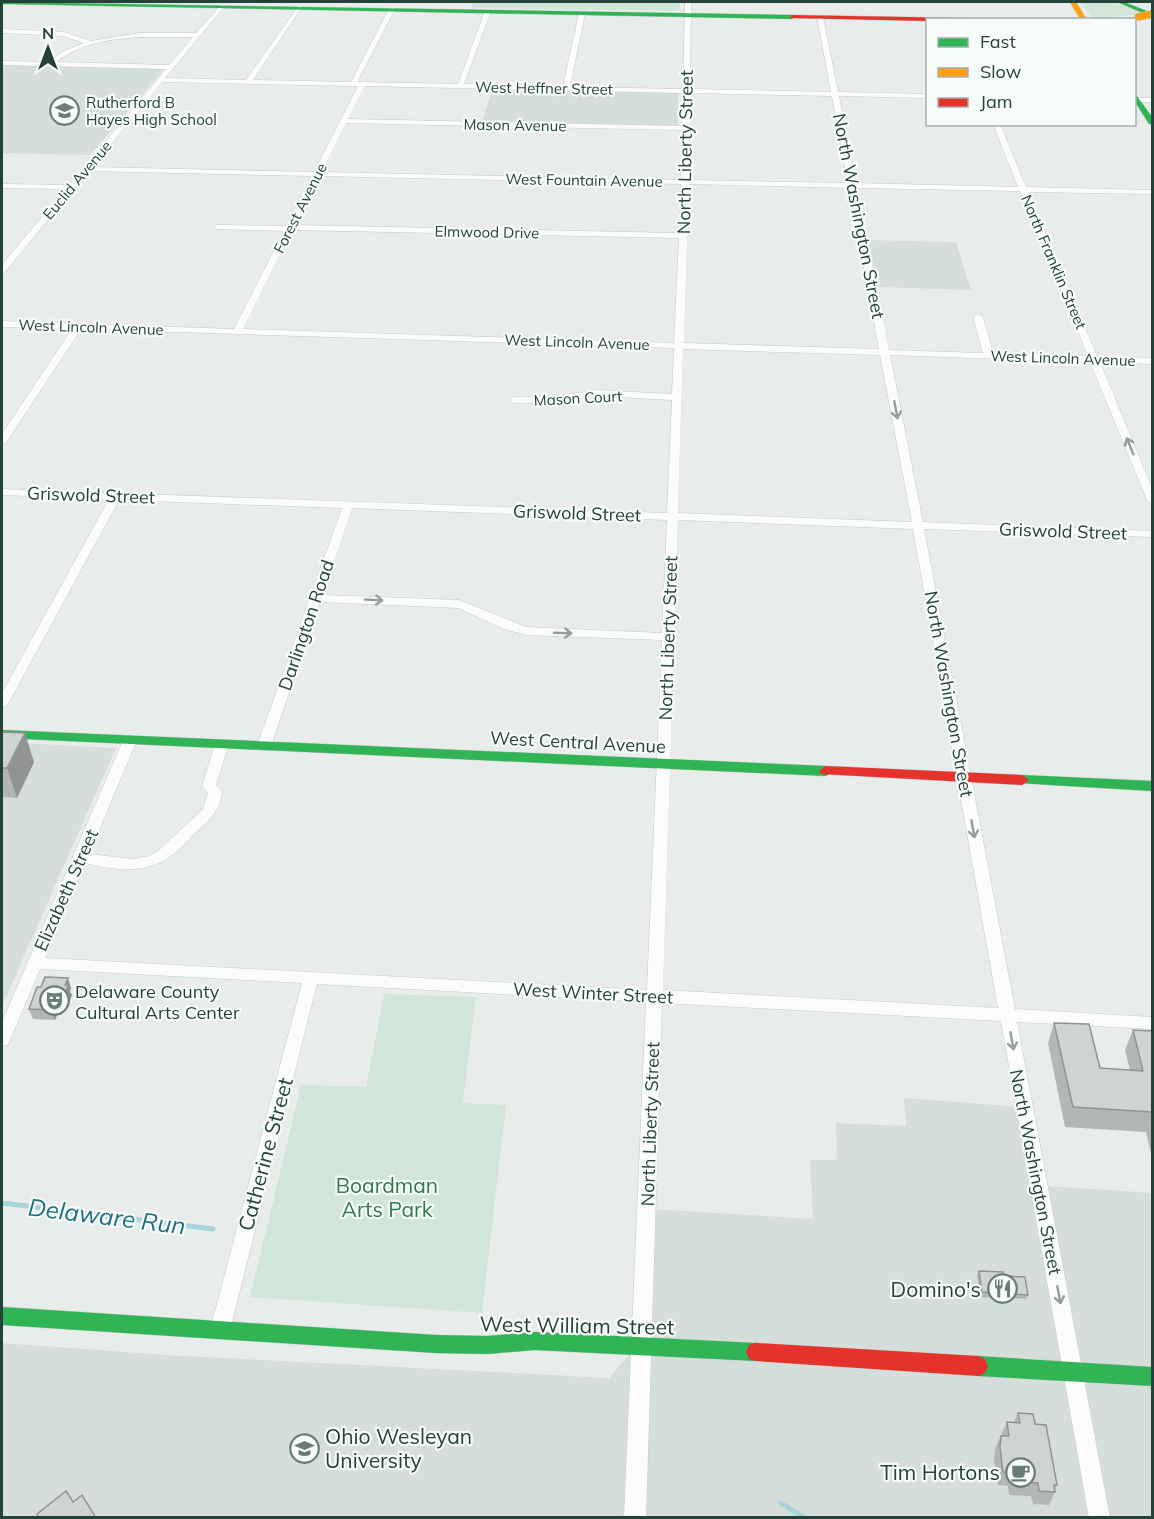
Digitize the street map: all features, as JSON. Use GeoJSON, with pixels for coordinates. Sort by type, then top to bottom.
{"type":"FeatureCollection","features":[{"type":"Feature","properties":{"kind":"main road"},"geometry":{"type":"LineString","coordinates":[[2,2],[582,13],[688,8],[820,17],[926,19]]}},
{"type":"Feature","properties":{"kind":"main road"},"geometry":{"type":"LineString","coordinates":[[1073,2],[1083,18]]}},
{"type":"Feature","properties":{"kind":"main road"},"geometry":{"type":"LineString","coordinates":[[1120,2],[1152,13]]}},
{"type":"Feature","properties":{"kind":"main road"},"geometry":{"type":"LineString","coordinates":[[1132,2],[1152,13]]}},
{"type":"Feature","properties":{"kind":"main road"},"geometry":{"type":"LineString","coordinates":[[1133,18],[1152,13]]}},
{"type":"Feature","properties":{"kind":"main road"},"geometry":{"type":"LineString","coordinates":[[1140,98],[1152,122]]}},
{"type":"Feature","properties":{"kind":"main road","name":"West Central Avenue"},"geometry":{"type":"LineString","coordinates":[[2,734],[1152,786]]}},
{"type":"Feature","properties":{"kind":"main road","name":"West William Street"},"geometry":{"type":"LineString","coordinates":[[2,1316],[436,1344],[535,1341],[1152,1377]]}},
{"type":"Feature","properties":{"kind":"street","name":"Euclid Avenue"},"geometry":{"type":"LineString","coordinates":[[2,270],[222,6]]}},
{"type":"Feature","properties":{"kind":"street"},"geometry":{"type":"LineString","coordinates":[[248,82],[299,7]]}},
{"type":"Feature","properties":{"kind":"street","name":"North Liberty Street"},"geometry":{"type":"LineString","coordinates":[[635,1518],[685,182],[688,8]]}},
{"type":"Feature","properties":{"kind":"street","name":"Forest Avenue"},"geometry":{"type":"LineString","coordinates":[[237,332],[344,121],[392,9]]}},
{"type":"Feature","properties":{"kind":"street"},"geometry":{"type":"LineString","coordinates":[[460,87],[488,11]]}},
{"type":"Feature","properties":{"kind":"street"},"geometry":{"type":"LineString","coordinates":[[566,89],[582,13]]}},
{"type":"Feature","properties":{"kind":"street","name":"North Washington Street"},"geometry":{"type":"LineString","coordinates":[[820,17],[886,352],[1100,1518]]}},
{"type":"Feature","properties":{"kind":"street"},"geometry":{"type":"LineString","coordinates":[[2,31],[64,34],[92,43]]}},
{"type":"Feature","properties":{"kind":"street"},"geometry":{"type":"LineString","coordinates":[[50,64],[63,54],[92,43],[145,35],[198,35]]}},
{"type":"Feature","properties":{"kind":"street"},"geometry":{"type":"LineString","coordinates":[[2,63],[172,66]]}},
{"type":"Feature","properties":{"kind":"street","name":"West Heffner Street"},"geometry":{"type":"LineString","coordinates":[[160,80],[926,96]]}},
{"type":"Feature","properties":{"kind":"street","name":"Mason Avenue"},"geometry":{"type":"LineString","coordinates":[[344,121],[686,128]]}},
{"type":"Feature","properties":{"kind":"street","name":"North Franklin Street"},"geometry":{"type":"LineString","coordinates":[[997,126],[1152,500]]}},
{"type":"Feature","properties":{"kind":"street","name":"West Fountain Avenue"},"geometry":{"type":"LineString","coordinates":[[87,169],[1152,192]]}},
{"type":"Feature","properties":{"kind":"street"},"geometry":{"type":"LineString","coordinates":[[2,186],[71,187]]}},
{"type":"Feature","properties":{"kind":"street","name":"Elmwood Drive"},"geometry":{"type":"LineString","coordinates":[[218,227],[683,236]]}},
{"type":"Feature","properties":{"kind":"street"},"geometry":{"type":"LineString","coordinates":[[978,317],[989,356]]}},
{"type":"Feature","properties":{"kind":"street","name":"West Lincoln Avenue"},"geometry":{"type":"LineString","coordinates":[[2,324],[1152,361]]}},
{"type":"Feature","properties":{"kind":"street"},"geometry":{"type":"LineString","coordinates":[[2,441],[79,326]]}},
{"type":"Feature","properties":{"kind":"street","name":"Mason Court"},"geometry":{"type":"LineString","coordinates":[[514,400],[552,400],[597,393],[677,397]]}},
{"type":"Feature","properties":{"kind":"street","name":"Griswold Street"},"geometry":{"type":"LineString","coordinates":[[2,492],[1152,534]]}},
{"type":"Feature","properties":{"kind":"street"},"geometry":{"type":"LineString","coordinates":[[2,704],[116,496]]}},
{"type":"Feature","properties":{"kind":"street","name":"Darlington Road"},"geometry":{"type":"LineString","coordinates":[[264,746],[348,505]]}},
{"type":"Feature","properties":{"kind":"street"},"geometry":{"type":"LineString","coordinates":[[315,598],[459,604],[478,610],[503,626],[526,631],[668,637]]}},
{"type":"Feature","properties":{"kind":"street","name":"Elizabeth Street"},"geometry":{"type":"LineString","coordinates":[[2,1040],[130,740]]}},
{"type":"Feature","properties":{"kind":"street"},"geometry":{"type":"LineString","coordinates":[[80,857],[122,864],[137,863],[150,861],[168,851],[212,810],[215,791],[208,786],[222,744]]}},
{"type":"Feature","properties":{"kind":"street","name":"West Winter Street"},"geometry":{"type":"LineString","coordinates":[[34,963],[1152,1023]]}},
{"type":"Feature","properties":{"kind":"street","name":"Catherine Street"},"geometry":{"type":"LineString","coordinates":[[220,1330],[311,978]]}},
{"type":"Feature","properties":{"kind":"shaded area","name":"Rutherford B Hayes High School"},"geometry":{"type":"Polygon","coordinates":[[[2,65],[165,68],[90,155],[2,153],[2,65]]]}},
{"type":"Feature","properties":{"kind":"shaded area"},"geometry":{"type":"Polygon","coordinates":[[[492,89],[678,93],[678,126],[482,122],[492,89]]]}},
{"type":"Feature","properties":{"kind":"shaded area"},"geometry":{"type":"Polygon","coordinates":[[[868,240],[956,242],[971,290],[878,287],[868,240]]]}},
{"type":"Feature","properties":{"kind":"shaded area"},"geometry":{"type":"Polygon","coordinates":[[[2,742],[116,748],[2,1006],[2,742]]]}},
{"type":"Feature","properties":{"kind":"shaded area"},"geometry":{"type":"Polygon","coordinates":[[[904,1098],[1034,1108],[1048,1186],[1152,1193],[1152,1517],[2,1517],[2,1343],[167,1355],[609,1378],[651,1329],[654,1209],[813,1219],[810,1160],[837,1160],[836,1123],[906,1126],[904,1098]]]}},
{"type":"Feature","properties":{"kind":"green space"},"geometry":{"type":"Polygon","coordinates":[[[473,2],[680,2],[679,11],[471,8],[473,2]]]}},
{"type":"Feature","properties":{"kind":"green space"},"geometry":{"type":"Polygon","coordinates":[[[1081,2],[1114,2],[1143,14],[1103,18],[1092,18],[1081,2]]]}},
{"type":"Feature","properties":{"kind":"green space","name":"Boardman Arts Park"},"geometry":{"type":"Polygon","coordinates":[[[384,994],[476,997],[463,1103],[506,1105],[482,1313],[250,1297],[301,1085],[366,1087],[384,994]]]}},
{"type":"Feature","properties":{"kind":"building"},"geometry":{"type":"Polygon","coordinates":[[[2,732],[25,733],[7,768],[2,768],[2,732]]]}},
{"type":"Feature","properties":{"kind":"building"},"geometry":{"type":"Polygon","coordinates":[[[45,977],[68,978],[64,995],[61,995],[57,1005],[53,1005],[51,1010],[29,1009],[37,987],[41,987],[45,977]]]}},
{"type":"Feature","properties":{"kind":"building"},"geometry":{"type":"Polygon","coordinates":[[[1054,1023],[1089,1024],[1100,1068],[1143,1071],[1133,1030],[1152,1031],[1152,1112],[1073,1107],[1054,1023]]]}},
{"type":"Feature","properties":{"kind":"building","name":"Domino's"},"geometry":{"type":"Polygon","coordinates":[[[979,1271],[1003,1272],[1004,1276],[1025,1277],[1028,1295],[982,1292],[979,1271]]]}},
{"type":"Feature","properties":{"kind":"building","name":"Tim Hortons"},"geometry":{"type":"Polygon","coordinates":[[[1018,1413],[1033,1414],[1035,1424],[1046,1425],[1057,1485],[1054,1485],[1055,1492],[1039,1491],[1038,1483],[1015,1482],[1014,1473],[1003,1472],[1001,1436],[1009,1436],[1007,1422],[1020,1423],[1018,1413]]]}},
{"type":"Feature","properties":{"kind":"building"},"geometry":{"type":"Polygon","coordinates":[[[66,1491],[73,1502],[82,1495],[96,1518],[39,1518],[37,1514],[66,1491]]]}},
{"type":"Feature","properties":{"kind":"waterway","name":"Delaware Run"},"geometry":{"type":"LineString","coordinates":[[2,1203],[213,1229]]}},
{"type":"Feature","properties":{"kind":"waterway","name":"Delaware Run"},"geometry":{"type":"LineString","coordinates":[[781,1503],[805,1518]]}},
{"type":"Feature","properties":{"kind":"traffic: fast"},"geometry":{"type":"LineString","coordinates":[[2,2],[792,17]]}},
{"type":"Feature","properties":{"kind":"traffic: fast"},"geometry":{"type":"LineString","coordinates":[[1120,2],[1152,15]]}},
{"type":"Feature","properties":{"kind":"traffic: fast"},"geometry":{"type":"LineString","coordinates":[[1136,97],[1152,122]]}},
{"type":"Feature","properties":{"kind":"traffic: fast"},"geometry":{"type":"LineString","coordinates":[[2,734],[826,771]]}},
{"type":"Feature","properties":{"kind":"traffic: fast"},"geometry":{"type":"LineString","coordinates":[[1022,780],[1152,786]]}},
{"type":"Feature","properties":{"kind":"traffic: fast"},"geometry":{"type":"LineString","coordinates":[[2,1316],[436,1344],[487,1345],[535,1341],[756,1352]]}},
{"type":"Feature","properties":{"kind":"traffic: fast"},"geometry":{"type":"LineString","coordinates":[[978,1366],[1152,1377]]}},
{"type":"Feature","properties":{"kind":"traffic: slow"},"geometry":{"type":"LineString","coordinates":[[1073,2],[1083,18]]}},
{"type":"Feature","properties":{"kind":"traffic: slow"},"geometry":{"type":"LineString","coordinates":[[1138,17],[1152,14]]}},
{"type":"Feature","properties":{"kind":"traffic: jam"},"geometry":{"type":"LineString","coordinates":[[792,17],[926,19]]}},
{"type":"Feature","properties":{"kind":"traffic: jam"},"geometry":{"type":"LineString","coordinates":[[826,771],[1022,780]]}},
{"type":"Feature","properties":{"kind":"traffic: jam"},"geometry":{"type":"LineString","coordinates":[[756,1352],[978,1366]]}},
{"type":"Feature","properties":{"kind":"place","name":"Rutherford B Hayes High School"},"geometry":{"type":"Point","coordinates":[65,111]}},
{"type":"Feature","properties":{"kind":"place","name":"Delaware County Cultural Arts Center"},"geometry":{"type":"Point","coordinates":[54,1001]}},
{"type":"Feature","properties":{"kind":"place","name":"Domino's"},"geometry":{"type":"Point","coordinates":[1002,1289]}},
{"type":"Feature","properties":{"kind":"place","name":"Ohio Wesleyan University"},"geometry":{"type":"Point","coordinates":[304,1448]}},
{"type":"Feature","properties":{"kind":"place","name":"Tim Hortons"},"geometry":{"type":"Point","coordinates":[1021,1472]}}]}
